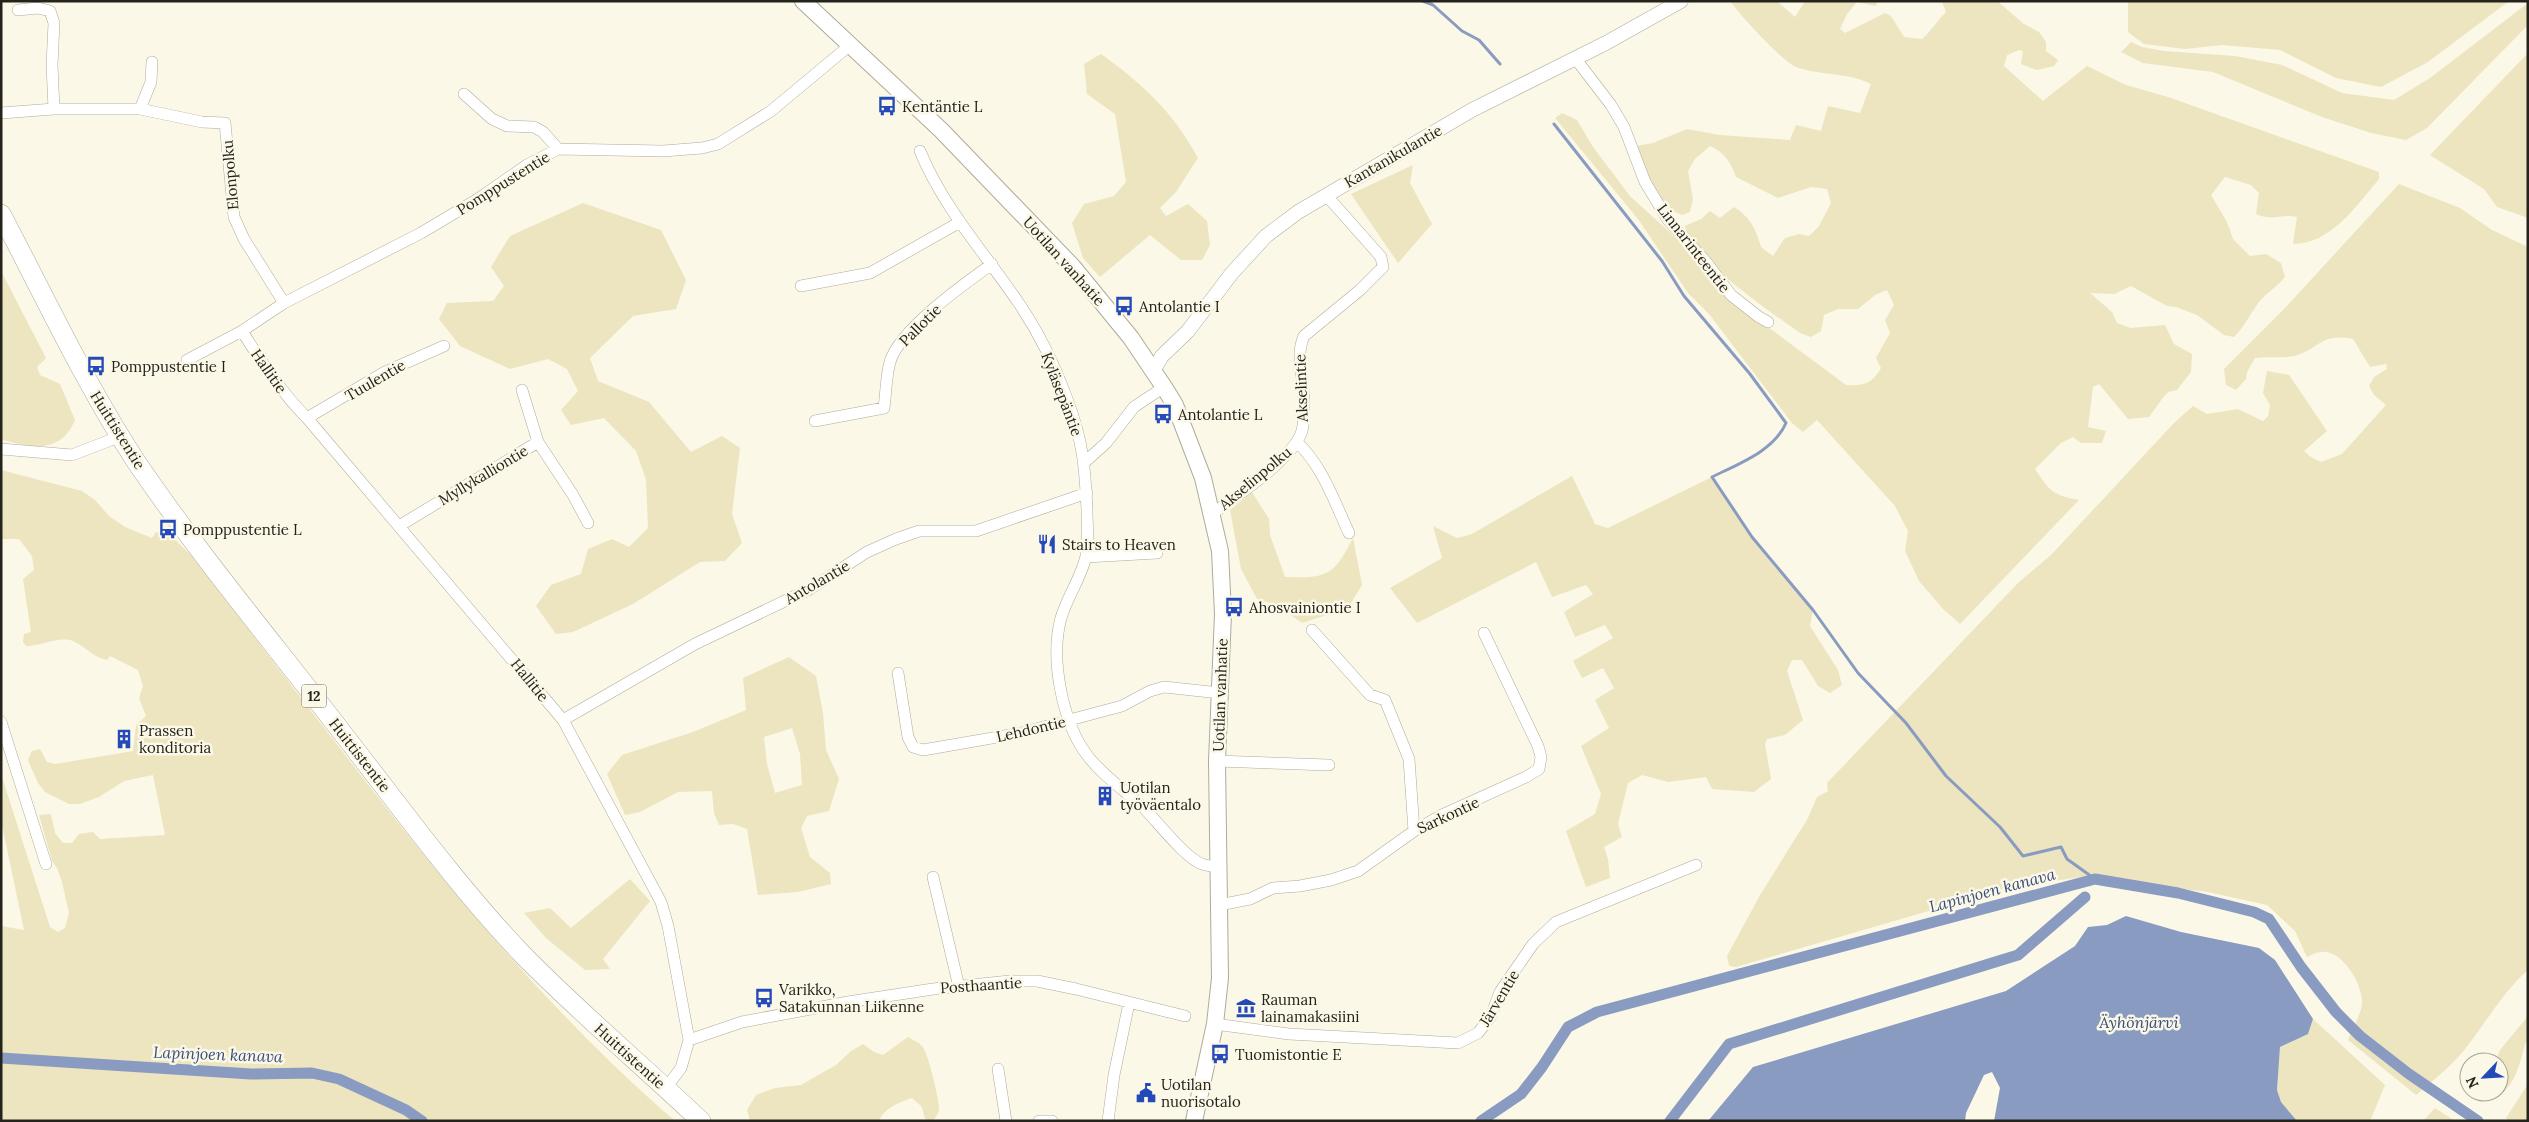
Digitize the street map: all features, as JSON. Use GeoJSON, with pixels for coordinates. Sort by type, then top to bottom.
{"type":"FeatureCollection","features":[{"type":"Feature","properties":{"kind":"highway","name":"Huittistentie"},"geometry":{"type":"LineString","coordinates":[[1,214],[93,390],[159,494],[210,562],[448,869],[521,953],[568,999],[701,1121]]}},
{"type":"Feature","properties":{"kind":"main road","name":"Uotilan vanhatie"},"geometry":{"type":"LineString","coordinates":[[803,1],[940,130],[1073,267],[1130,338],[1164,387],[1175,405],[1193,450],[1213,513],[1220,551],[1223,614],[1217,762],[1220,978],[1215,1024],[1194,1121]]}},
{"type":"Feature","properties":{"kind":"street","name":"Kantanikulantie"},"geometry":{"type":"LineString","coordinates":[[1153,371],[1162,356],[1188,331],[1232,273],[1266,236],[1298,212],[1472,110],[1575,58],[1681,1]]}},
{"type":"Feature","properties":{"kind":"street"},"geometry":{"type":"LineString","coordinates":[[18,10],[38,8],[50,11],[55,38],[52,64],[54,109]]}},
{"type":"Feature","properties":{"kind":"street","name":"Pomppustentie"},"geometry":{"type":"LineString","coordinates":[[187,360],[242,331],[284,303],[420,233],[478,199],[519,169],[558,149],[663,150],[702,148],[718,144],[771,111],[849,46]]}},
{"type":"Feature","properties":{"kind":"street","name":"Linnarinteentie"},"geometry":{"type":"LineString","coordinates":[[1575,58],[1611,105],[1624,127],[1645,182],[1668,220],[1707,263],[1731,295],[1768,322]]}},
{"type":"Feature","properties":{"kind":"street"},"geometry":{"type":"LineString","coordinates":[[1,113],[54,109],[140,109],[151,82],[152,62]]}},
{"type":"Feature","properties":{"kind":"street"},"geometry":{"type":"LineString","coordinates":[[464,94],[492,119],[507,126],[534,127],[543,132],[558,149]]}},
{"type":"Feature","properties":{"kind":"street","name":"Elonpolku"},"geometry":{"type":"LineString","coordinates":[[140,109],[202,122],[225,123],[234,217],[244,239],[284,303]]}},
{"type":"Feature","properties":{"kind":"street","name":"Kyläsepäntie"},"geometry":{"type":"LineString","coordinates":[[920,151],[930,176],[960,222],[1020,304],[1041,341],[1067,399],[1085,462],[1087,493],[1086,557],[1069,595],[1059,632],[1058,665],[1068,720],[1076,738],[1088,756],[1161,824],[1185,853],[1201,864],[1218,867]]}},
{"type":"Feature","properties":{"kind":"street","name":"Akselintie"},"geometry":{"type":"LineString","coordinates":[[1326,195],[1381,257],[1383,267],[1360,290],[1304,336],[1299,347],[1303,424],[1297,442],[1310,454],[1325,480],[1349,534]]}},
{"type":"Feature","properties":{"kind":"street"},"geometry":{"type":"LineString","coordinates":[[801,286],[870,273],[960,222]]}},
{"type":"Feature","properties":{"kind":"street","name":"Pallotie"},"geometry":{"type":"LineString","coordinates":[[815,421],[884,408],[890,361],[899,342],[959,288],[992,264]]}},
{"type":"Feature","properties":{"kind":"street","name":"Hallitie"},"geometry":{"type":"LineString","coordinates":[[242,331],[270,375],[292,403],[307,418],[563,720],[661,902],[668,926],[689,1040],[681,1068],[666,1088]]}},
{"type":"Feature","properties":{"kind":"street","name":"Tuulentie"},"geometry":{"type":"LineString","coordinates":[[307,418],[385,372],[444,346]]}},
{"type":"Feature","properties":{"kind":"street"},"geometry":{"type":"LineString","coordinates":[[1085,462],[1106,443],[1134,407],[1164,387]]}},
{"type":"Feature","properties":{"kind":"street"},"geometry":{"type":"LineString","coordinates":[[522,390],[538,442]]}},
{"type":"Feature","properties":{"kind":"street"},"geometry":{"type":"LineString","coordinates":[[1,449],[72,455],[121,436]]}},
{"type":"Feature","properties":{"kind":"street","name":"Myllykalliontie"},"geometry":{"type":"LineString","coordinates":[[399,526],[538,442],[573,495],[588,523]]}},
{"type":"Feature","properties":{"kind":"street","name":"Akselinpolku"},"geometry":{"type":"LineString","coordinates":[[1213,513],[1243,492],[1286,455],[1297,442]]}},
{"type":"Feature","properties":{"kind":"street","name":"Antolantie"},"geometry":{"type":"LineString","coordinates":[[563,720],[695,644],[810,589],[867,552],[896,539],[919,531],[976,531],[1087,493]]}},
{"type":"Feature","properties":{"kind":"street"},"geometry":{"type":"LineString","coordinates":[[1086,557],[1157,553]]}},
{"type":"Feature","properties":{"kind":"street"},"geometry":{"type":"LineString","coordinates":[[1312,630],[1370,695],[1385,700],[1407,749],[1414,831]]}},
{"type":"Feature","properties":{"kind":"street","name":"Sarkontie"},"geometry":{"type":"LineString","coordinates":[[1219,904],[1250,899],[1273,888],[1308,884],[1358,871],[1414,831],[1442,815],[1526,777],[1539,769],[1541,757],[1538,746],[1484,633]]}},
{"type":"Feature","properties":{"kind":"street","name":"Lehdontie"},"geometry":{"type":"LineString","coordinates":[[898,673],[908,737],[913,747],[924,750],[1021,733],[1122,706],[1150,691],[1164,687],[1220,693]]}},
{"type":"Feature","properties":{"kind":"street"},"geometry":{"type":"LineString","coordinates":[[1,722],[46,864]]}},
{"type":"Feature","properties":{"kind":"street"},"geometry":{"type":"LineString","coordinates":[[1217,762],[1329,764]]}},
{"type":"Feature","properties":{"kind":"street","name":"Järventie"},"geometry":{"type":"LineString","coordinates":[[1215,1024],[1289,1034],[1458,1043],[1478,1033],[1491,1016],[1500,992],[1533,944],[1556,922],[1696,865]]}},
{"type":"Feature","properties":{"kind":"street"},"geometry":{"type":"LineString","coordinates":[[933,878],[958,987]]}},
{"type":"Feature","properties":{"kind":"street","name":"Posthaantie"},"geometry":{"type":"LineString","coordinates":[[689,1040],[742,1022],[848,1002],[1010,981],[1037,982],[1184,1016]]}},
{"type":"Feature","properties":{"kind":"street"},"geometry":{"type":"LineString","coordinates":[[1108,1121],[1129,1003]]}},
{"type":"Feature","properties":{"kind":"street"},"geometry":{"type":"LineString","coordinates":[[998,1069],[1006,1121]]}},
{"type":"Feature","properties":{"kind":"street"},"geometry":{"type":"LineString","coordinates":[[1039,1121],[1052,1121]]}},
{"type":"Feature","properties":{"kind":"shaded area"},"geometry":{"type":"Polygon","coordinates":[[[1730,1],[1777,1],[1795,17],[1805,1],[1879,1],[1875,6],[1857,2],[1847,14],[1840,29],[1845,33],[1885,13],[1891,16],[1904,37],[1922,39],[1946,12],[1942,2],[1927,1],[1997,1],[2024,24],[2039,32],[2046,42],[2046,51],[2058,60],[2054,66],[2037,70],[2021,64],[2023,51],[2019,50],[2007,55],[2004,66],[2043,101],[2087,66],[2126,85],[2168,97],[2379,172],[2379,179],[2342,222],[2331,231],[2319,238],[2293,244],[2297,217],[2268,217],[2256,214],[2259,193],[2251,185],[2225,177],[2211,195],[2227,222],[2233,239],[2250,256],[2266,254],[2281,263],[2285,277],[2259,302],[2234,337],[2224,335],[2197,315],[2176,307],[2167,306],[2131,286],[2114,294],[2090,293],[2112,312],[2117,323],[2131,328],[2165,325],[2174,344],[2192,354],[2191,372],[2177,390],[2168,392],[2149,417],[2128,419],[2099,384],[2093,387],[2088,427],[2106,431],[2102,443],[2081,443],[2073,437],[2061,443],[2035,469],[2052,491],[2079,500],[1960,624],[1943,609],[1919,581],[1905,551],[1908,531],[1895,506],[1817,420],[1803,432],[1792,423],[1709,314],[1688,293],[1638,219],[1555,118],[1562,113],[1577,120],[1593,147],[1630,196],[1675,237],[1717,283],[1768,327],[1846,385],[1857,385],[1870,381],[1881,368],[1876,358],[1890,333],[1885,320],[1894,305],[1887,290],[1875,295],[1858,309],[1838,309],[1824,315],[1821,331],[1811,337],[1800,333],[1715,268],[1700,253],[1689,238],[1685,226],[1701,219],[1710,211],[1720,218],[1734,207],[1752,224],[1761,247],[1773,256],[1785,238],[1799,234],[1809,236],[1819,226],[1831,203],[1827,189],[1811,187],[1778,198],[1736,177],[1726,158],[1710,146],[1695,159],[1688,171],[1693,199],[1690,212],[1682,215],[1672,210],[1656,195],[1644,177],[1630,147],[1653,143],[1687,129],[1720,135],[1790,140],[1796,125],[1821,131],[1828,106],[1860,113],[1871,84],[1862,80],[1796,67],[1781,56],[1751,26],[1730,1]]]}},
{"type":"Feature","properties":{"kind":"shaded area"},"geometry":{"type":"Polygon","coordinates":[[[2128,1],[2509,1],[2428,62],[2381,87],[2336,78],[2280,50],[2222,45],[2185,49],[2144,44],[2128,32],[2128,1]]]}},
{"type":"Feature","properties":{"kind":"shaded area"},"geometry":{"type":"Polygon","coordinates":[[[2528,3],[2528,25],[2427,128],[2406,140],[2371,133],[2322,117],[2213,72],[2143,63],[2121,52],[2131,42],[2142,47],[2164,51],[2235,56],[2282,65],[2342,93],[2394,100],[2430,78],[2528,3]]]}},
{"type":"Feature","properties":{"kind":"shaded area"},"geometry":{"type":"Polygon","coordinates":[[[2528,53],[2528,218],[2497,207],[2484,189],[2430,155],[2528,53]]]}},
{"type":"Feature","properties":{"kind":"shaded area"},"geometry":{"type":"Polygon","coordinates":[[[1101,54],[1130,76],[1156,100],[1178,127],[1198,158],[1176,192],[1160,208],[1166,216],[1188,204],[1207,221],[1210,245],[1202,260],[1181,260],[1150,235],[1100,277],[1083,258],[1072,223],[1084,204],[1114,196],[1126,182],[1115,114],[1087,94],[1084,64],[1101,54]]]}},
{"type":"Feature","properties":{"kind":"shaded area"},"geometry":{"type":"Polygon","coordinates":[[[1413,165],[1410,183],[1432,224],[1398,263],[1351,194],[1413,165]]]}},
{"type":"Feature","properties":{"kind":"shaded area"},"geometry":{"type":"Polygon","coordinates":[[[2399,184],[2460,208],[2492,230],[2528,247],[2528,970],[2504,996],[2463,1051],[2459,1052],[2459,1056],[2444,1071],[2416,1095],[2348,1040],[2362,1003],[2359,987],[2350,970],[2336,956],[2329,953],[2319,952],[2307,957],[2295,931],[2267,905],[2208,892],[2142,884],[2096,875],[2060,880],[1970,899],[1736,967],[1729,966],[1727,956],[1759,897],[1808,818],[1817,797],[1828,791],[1827,783],[2019,582],[2051,555],[2174,423],[2193,406],[2207,414],[2238,409],[2263,421],[2268,416],[2270,405],[2263,393],[2267,371],[2289,375],[2327,431],[2304,451],[2321,462],[2342,454],[2386,405],[2374,395],[2369,386],[2374,377],[2387,369],[2386,364],[2370,367],[2353,339],[2328,339],[2293,356],[2255,358],[2247,372],[2246,379],[2236,390],[2226,385],[2224,369],[2285,308],[2399,184]]]}},
{"type":"Feature","properties":{"kind":"shaded area"},"geometry":{"type":"Polygon","coordinates":[[[583,203],[661,230],[686,280],[676,309],[633,316],[590,358],[598,381],[649,402],[691,452],[722,436],[740,448],[732,514],[742,543],[725,561],[700,562],[633,604],[573,632],[556,634],[536,606],[551,585],[581,574],[588,549],[612,539],[629,547],[648,528],[646,480],[636,451],[604,418],[571,425],[561,410],[578,391],[567,369],[548,359],[510,369],[460,346],[439,319],[447,303],[493,301],[504,286],[491,267],[510,236],[583,203]]]}},
{"type":"Feature","properties":{"kind":"shaded area"},"geometry":{"type":"Polygon","coordinates":[[[1,271],[46,358],[37,367],[40,375],[60,384],[75,420],[69,431],[53,444],[33,446],[1,439],[1,271]]]}},
{"type":"Feature","properties":{"kind":"shaded area"},"geometry":{"type":"Polygon","coordinates":[[[1,470],[82,491],[95,500],[109,516],[125,527],[152,538],[156,532],[172,537],[191,555],[384,805],[501,947],[584,1036],[675,1121],[1,1121],[1,926],[24,930],[1,820],[1,774],[50,927],[58,932],[65,928],[69,913],[62,882],[57,868],[52,861],[39,815],[51,814],[55,833],[63,843],[72,843],[79,834],[93,832],[100,839],[165,835],[153,775],[124,781],[99,797],[80,804],[69,804],[45,792],[38,783],[28,760],[32,751],[40,749],[47,762],[55,764],[133,751],[136,725],[146,716],[139,698],[143,686],[138,670],[110,656],[107,660],[102,659],[73,641],[56,640],[32,646],[26,646],[23,642],[24,634],[31,632],[23,579],[34,570],[32,556],[19,539],[1,539],[1,470]]]}},
{"type":"Feature","properties":{"kind":"shaded area"},"geometry":{"type":"Polygon","coordinates":[[[1572,476],[1595,524],[1608,528],[1712,477],[1752,537],[1813,610],[1810,626],[1838,670],[1842,685],[1830,693],[1818,686],[1802,660],[1792,660],[1787,671],[1803,720],[1785,735],[1767,739],[1765,744],[1771,779],[1754,792],[1712,789],[1706,777],[1668,782],[1642,775],[1628,783],[1618,824],[1622,837],[1604,847],[1608,859],[1610,878],[1586,887],[1566,831],[1595,814],[1601,794],[1581,746],[1609,728],[1595,700],[1614,688],[1603,668],[1582,678],[1573,661],[1613,638],[1605,625],[1575,637],[1564,612],[1593,594],[1586,585],[1552,597],[1536,562],[1417,623],[1390,588],[1442,558],[1433,526],[1457,538],[1472,534],[1572,476]]]}},
{"type":"Feature","properties":{"kind":"shaded area"},"geometry":{"type":"Polygon","coordinates":[[[1252,492],[1269,519],[1270,535],[1285,577],[1311,577],[1334,568],[1353,538],[1362,585],[1348,608],[1302,623],[1277,605],[1257,599],[1241,569],[1230,510],[1252,492]]]}},
{"type":"Feature","properties":{"kind":"shaded area"},"geometry":{"type":"Polygon","coordinates":[[[789,657],[816,676],[823,713],[826,750],[839,779],[829,811],[807,816],[801,828],[810,857],[830,873],[831,884],[798,892],[758,895],[747,829],[733,824],[719,825],[714,813],[712,791],[678,792],[640,812],[625,815],[607,774],[622,755],[693,732],[746,710],[743,678],[789,657]],[[792,728],[764,737],[767,764],[775,793],[802,785],[800,754],[792,728]]]}},
{"type":"Feature","properties":{"kind":"shaded area"},"geometry":{"type":"Polygon","coordinates":[[[630,879],[650,901],[603,959],[610,969],[585,970],[546,938],[524,913],[550,908],[571,928],[630,879]]]}},
{"type":"Feature","properties":{"kind":"shaded area"},"geometry":{"type":"Polygon","coordinates":[[[2528,1016],[2528,1045],[2526,1041],[2516,1073],[2509,1086],[2509,1052],[2499,1052],[2528,1016]]]}},
{"type":"Feature","properties":{"kind":"shaded area"},"geometry":{"type":"Polygon","coordinates":[[[2313,1019],[2385,1085],[2370,1121],[2297,1121],[2281,1102],[2277,1090],[2280,1047],[2308,1034],[2313,1019]]]}},
{"type":"Feature","properties":{"kind":"shaded area"},"geometry":{"type":"Polygon","coordinates":[[[908,1037],[922,1046],[930,1067],[939,1106],[939,1111],[933,1121],[925,1119],[922,1107],[912,1098],[888,1109],[879,1121],[750,1121],[747,1110],[756,1095],[775,1088],[801,1085],[836,1065],[851,1051],[863,1044],[874,1052],[883,1055],[908,1037]]]}},
{"type":"Feature","properties":{"kind":"shaded area"},"geometry":{"type":"Polygon","coordinates":[[[2528,1084],[2528,1121],[2508,1121],[2506,1118],[2528,1084]]]}},
{"type":"Feature","properties":{"kind":"shaded area"},"geometry":{"type":"Polygon","coordinates":[[[2435,1108],[2455,1121],[2423,1121],[2435,1108]]]}},
{"type":"Feature","properties":{"kind":"water","name":"Äyhönjärvi"},"geometry":{"type":"Polygon","coordinates":[[[2126,916],[2181,932],[2259,948],[2275,960],[2313,1019],[2308,1034],[2280,1047],[2277,1090],[2281,1102],[2297,1121],[1994,1121],[2000,1088],[1992,1072],[1984,1075],[1966,1113],[1965,1121],[1708,1121],[1753,1067],[2006,991],[2075,946],[2088,927],[2107,925],[2126,916]]]}},
{"type":"Feature","properties":{"kind":"waterway"},"geometry":{"type":"LineString","coordinates":[[1423,1],[1433,5],[1462,31],[1479,40],[1500,64]]}},
{"type":"Feature","properties":{"kind":"waterway"},"geometry":{"type":"LineString","coordinates":[[1554,124],[1662,261],[1684,296],[1750,374],[1786,423],[1780,433],[1764,449],[1744,462],[1712,477],[1752,537],[1813,610],[1858,673],[1906,723],[1946,776],[2000,827],[2023,856],[2061,847],[2067,859],[2095,879]]}},
{"type":"Feature","properties":{"kind":"waterway","name":"Lapinjoen kanava"},"geometry":{"type":"LineString","coordinates":[[1481,1121],[1521,1094],[1542,1067],[1568,1027],[1597,1012],[2095,879],[2178,893],[2254,912],[2269,919],[2301,967],[2336,1012],[2360,1036],[2409,1074],[2478,1121]]}},
{"type":"Feature","properties":{"kind":"waterway"},"geometry":{"type":"LineString","coordinates":[[1670,1121],[1729,1044],[2018,955],[2085,897]]}},
{"type":"Feature","properties":{"kind":"waterway","name":"Lapinjoen kanava"},"geometry":{"type":"LineString","coordinates":[[1,1058],[251,1074],[312,1073],[339,1079],[406,1110],[422,1121]]}},
{"type":"Feature","properties":{"kind":"place","name":"Kentäntie L"},"geometry":{"type":"Point","coordinates":[887,106]}},
{"type":"Feature","properties":{"kind":"place","name":"Antolantie I"},"geometry":{"type":"Point","coordinates":[1124,306]}},
{"type":"Feature","properties":{"kind":"place","name":"Pomppustentie I"},"geometry":{"type":"Point","coordinates":[96,366]}},
{"type":"Feature","properties":{"kind":"place","name":"Antolantie L"},"geometry":{"type":"Point","coordinates":[1163,414]}},
{"type":"Feature","properties":{"kind":"place","name":"Pomppustentie L"},"geometry":{"type":"Point","coordinates":[168,529]}},
{"type":"Feature","properties":{"kind":"place","name":"Stairs to Heaven"},"geometry":{"type":"Point","coordinates":[1047,544]}},
{"type":"Feature","properties":{"kind":"place","name":"Ahosvainiontie I"},"geometry":{"type":"Point","coordinates":[1234,607]}},
{"type":"Feature","properties":{"kind":"place","name":"Prassen konditoria"},"geometry":{"type":"Point","coordinates":[124,739]}},
{"type":"Feature","properties":{"kind":"place","name":"Uotilan työväentalo"},"geometry":{"type":"Point","coordinates":[1105,796]}},
{"type":"Feature","properties":{"kind":"place","name":"Varikko, Satakunnan Liikenne"},"geometry":{"type":"Point","coordinates":[764,998]}},
{"type":"Feature","properties":{"kind":"place","name":"Rauman lainamakasiini"},"geometry":{"type":"Point","coordinates":[1246,1008]}},
{"type":"Feature","properties":{"kind":"place","name":"Tuomistontie E"},"geometry":{"type":"Point","coordinates":[1220,1054]}},
{"type":"Feature","properties":{"kind":"place","name":"Uotilan nuorisotalo"},"geometry":{"type":"Point","coordinates":[1146,1093]}}]}
